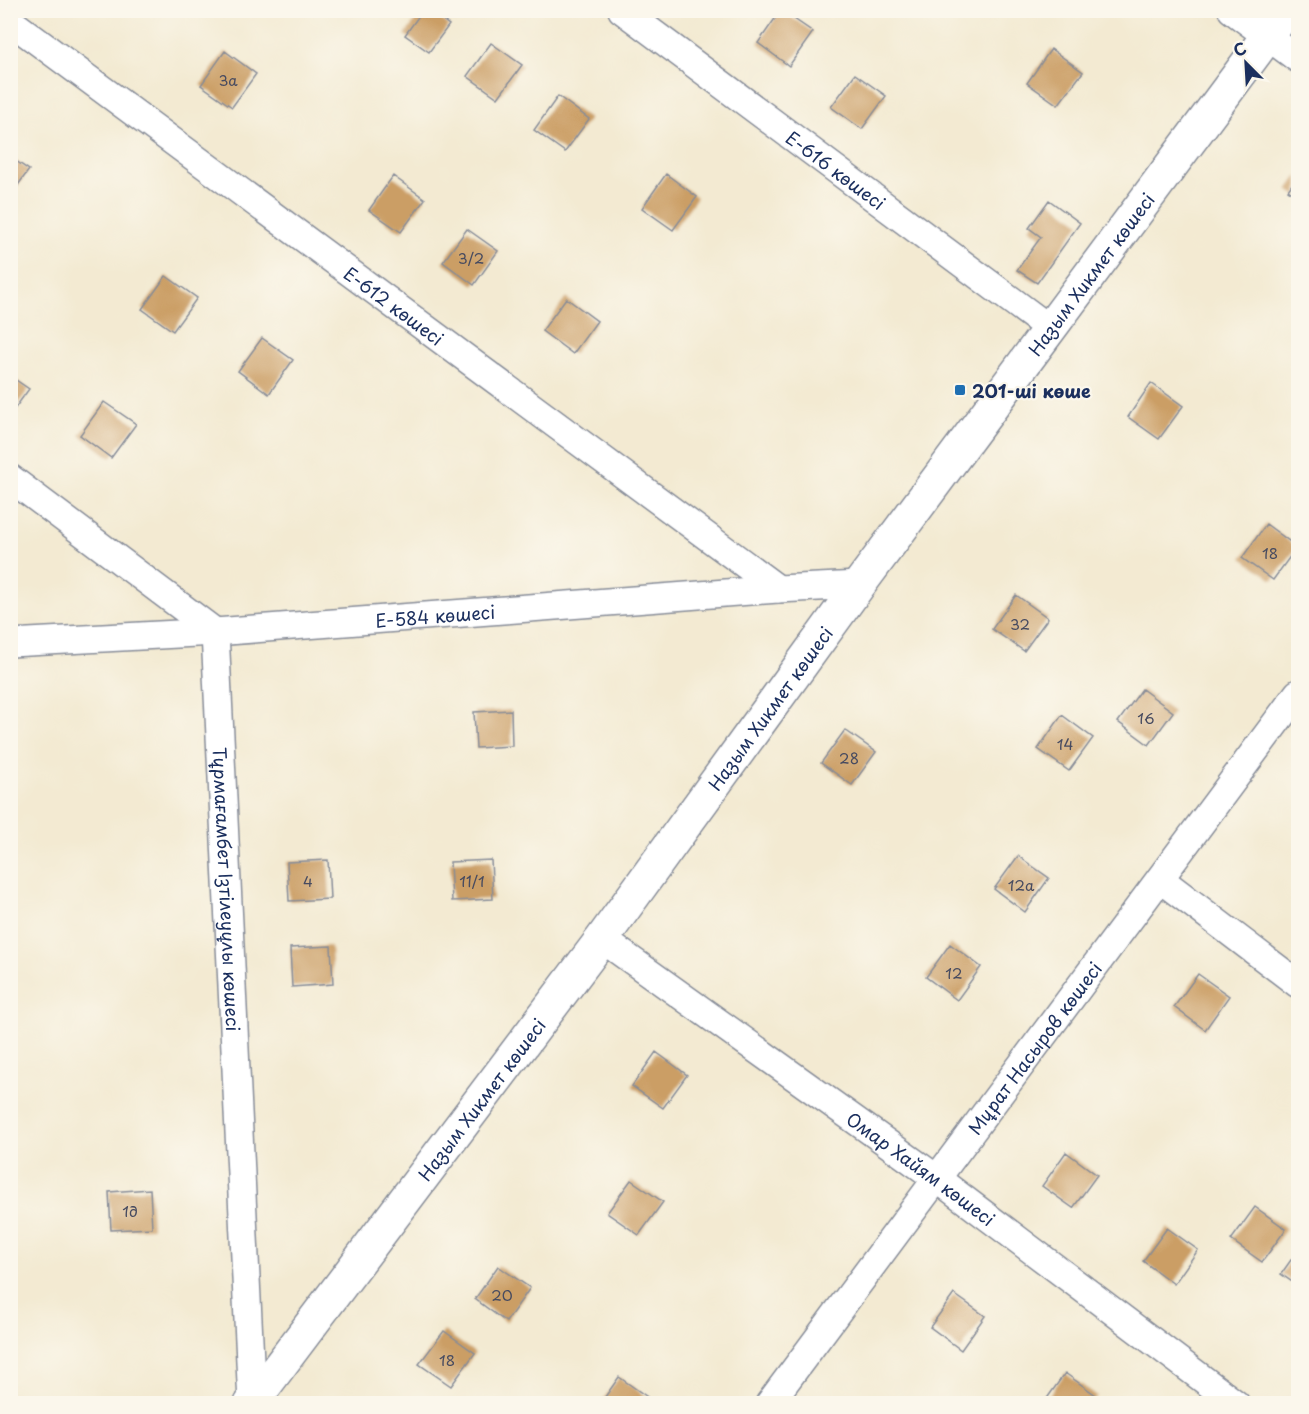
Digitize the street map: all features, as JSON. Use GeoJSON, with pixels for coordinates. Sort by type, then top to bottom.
{"type":"FeatureCollection","features":[{"type":"Feature","properties":{"kind":"street","name":"Е-616 көшесі"},"geometry":{"type":"LineString","coordinates":[[622,10],[1050,329]]}},
{"type":"Feature","properties":{"kind":"street"},"geometry":{"type":"LineString","coordinates":[[1232,10],[1299,59]]}},
{"type":"Feature","properties":{"kind":"street","name":"Назым Хикмет көшесі"},"geometry":{"type":"LineString","coordinates":[[251,1403],[602,939],[859,585],[1287,10]]}},
{"type":"Feature","properties":{"kind":"street","name":"Е-612 көшесі"},"geometry":{"type":"LineString","coordinates":[[10,21],[778,589]]}},
{"type":"Feature","properties":{"kind":"street"},"geometry":{"type":"LineString","coordinates":[[10,478],[215,632]]}},
{"type":"Feature","properties":{"kind":"street","name":"Е-584 көшесі"},"geometry":{"type":"LineString","coordinates":[[10,643],[215,632],[778,589],[859,585]]}},
{"type":"Feature","properties":{"kind":"street","name":"Тұрмағамбет Ізтілеуұлы көшесі"},"geometry":{"type":"LineString","coordinates":[[215,632],[251,1403]]}},
{"type":"Feature","properties":{"kind":"street","name":"Мұрат Насыров көшесі"},"geometry":{"type":"LineString","coordinates":[[769,1404],[1299,693]]}},
{"type":"Feature","properties":{"kind":"street"},"geometry":{"type":"LineString","coordinates":[[1160,879],[1299,984]]}},
{"type":"Feature","properties":{"kind":"street","name":"Омар Хайям көшесі"},"geometry":{"type":"LineString","coordinates":[[602,939],[936,1178],[1236,1404]]}},
{"type":"Feature","properties":{"kind":"building"},"geometry":{"type":"Polygon","coordinates":[[[423,10],[429,10],[449,25],[429,52],[405,35],[423,10]]]}},
{"type":"Feature","properties":{"kind":"building"},"geometry":{"type":"Polygon","coordinates":[[[781,10],[813,32],[789,66],[758,43],[781,10]]]}},
{"type":"Feature","properties":{"kind":"building"},"geometry":{"type":"Polygon","coordinates":[[[491,43],[522,65],[498,98],[467,76],[491,43]]]}},
{"type":"Feature","properties":{"kind":"building"},"geometry":{"type":"Polygon","coordinates":[[[1051,49],[1083,72],[1058,105],[1027,83],[1051,49]]]}},
{"type":"Feature","properties":{"kind":"building"},"geometry":{"type":"Polygon","coordinates":[[[225,51],[256,74],[232,107],[201,85],[225,51]]]}},
{"type":"Feature","properties":{"kind":"building"},"geometry":{"type":"Polygon","coordinates":[[[855,74],[886,96],[862,129],[831,107],[855,74]]]}},
{"type":"Feature","properties":{"kind":"building"},"geometry":{"type":"Polygon","coordinates":[[[558,96],[589,119],[565,152],[534,130],[558,96]]]}},
{"type":"Feature","properties":{"kind":"building"},"geometry":{"type":"Polygon","coordinates":[[[10,157],[29,170],[10,196],[10,157]]]}},
{"type":"Feature","properties":{"kind":"building"},"geometry":{"type":"Polygon","coordinates":[[[666,174],[697,197],[673,230],[642,208],[666,174]]]}},
{"type":"Feature","properties":{"kind":"building"},"geometry":{"type":"Polygon","coordinates":[[[393,176],[425,199],[401,232],[369,210],[393,176]]]}},
{"type":"Feature","properties":{"kind":"building"},"geometry":{"type":"Polygon","coordinates":[[[1298,176],[1298,197],[1288,190],[1298,176]]]}},
{"type":"Feature","properties":{"kind":"building"},"geometry":{"type":"Polygon","coordinates":[[[1049,200],[1080,223],[1037,283],[1017,270],[1041,237],[1029,228],[1049,200]]]}},
{"type":"Feature","properties":{"kind":"building"},"geometry":{"type":"Polygon","coordinates":[[[467,229],[498,251],[474,285],[443,262],[467,229]]]}},
{"type":"Feature","properties":{"kind":"building"},"geometry":{"type":"Polygon","coordinates":[[[166,276],[197,298],[173,331],[142,309],[166,276]]]}},
{"type":"Feature","properties":{"kind":"building"},"geometry":{"type":"Polygon","coordinates":[[[566,298],[597,321],[573,354],[542,331],[566,298]]]}},
{"type":"Feature","properties":{"kind":"building"},"geometry":{"type":"Polygon","coordinates":[[[262,338],[293,360],[269,394],[238,371],[262,338]]]}},
{"type":"Feature","properties":{"kind":"building"},"geometry":{"type":"Polygon","coordinates":[[[10,376],[29,389],[10,415],[10,376]]]}},
{"type":"Feature","properties":{"kind":"building"},"geometry":{"type":"Polygon","coordinates":[[[1151,383],[1183,406],[1159,439],[1128,417],[1151,383]]]}},
{"type":"Feature","properties":{"kind":"building"},"geometry":{"type":"Polygon","coordinates":[[[104,402],[136,424],[111,458],[80,435],[104,402]]]}},
{"type":"Feature","properties":{"kind":"building"},"geometry":{"type":"Polygon","coordinates":[[[1266,524],[1297,547],[1273,580],[1242,558],[1266,524]]]}},
{"type":"Feature","properties":{"kind":"building"},"geometry":{"type":"Polygon","coordinates":[[[1016,595],[1048,618],[1024,651],[992,629],[1016,595]]]}},
{"type":"Feature","properties":{"kind":"building"},"geometry":{"type":"Polygon","coordinates":[[[1142,689],[1173,712],[1149,745],[1118,722],[1142,689]]]}},
{"type":"Feature","properties":{"kind":"building"},"geometry":{"type":"Polygon","coordinates":[[[511,710],[512,746],[476,748],[474,712],[511,710]]]}},
{"type":"Feature","properties":{"kind":"building"},"geometry":{"type":"Polygon","coordinates":[[[1062,715],[1093,738],[1069,771],[1038,749],[1062,715]]]}},
{"type":"Feature","properties":{"kind":"building"},"geometry":{"type":"Polygon","coordinates":[[[845,730],[876,752],[852,785],[821,763],[845,730]]]}},
{"type":"Feature","properties":{"kind":"building"},"geometry":{"type":"Polygon","coordinates":[[[1018,856],[1049,878],[1025,912],[994,889],[1018,856]]]}},
{"type":"Feature","properties":{"kind":"building"},"geometry":{"type":"Polygon","coordinates":[[[328,860],[330,899],[289,901],[287,862],[328,860]]]}},
{"type":"Feature","properties":{"kind":"building"},"geometry":{"type":"Polygon","coordinates":[[[491,860],[493,899],[452,901],[450,862],[491,860]]]}},
{"type":"Feature","properties":{"kind":"building"},"geometry":{"type":"Polygon","coordinates":[[[950,944],[981,967],[957,1000],[926,977],[950,944]]]}},
{"type":"Feature","properties":{"kind":"building"},"geometry":{"type":"Polygon","coordinates":[[[331,946],[333,984],[292,987],[290,948],[331,946]]]}},
{"type":"Feature","properties":{"kind":"building"},"geometry":{"type":"Polygon","coordinates":[[[1198,974],[1229,996],[1205,1030],[1174,1007],[1198,974]]]}},
{"type":"Feature","properties":{"kind":"building"},"geometry":{"type":"Polygon","coordinates":[[[656,1052],[687,1075],[663,1108],[632,1086],[656,1052]]]}},
{"type":"Feature","properties":{"kind":"building"},"geometry":{"type":"Polygon","coordinates":[[[1066,1152],[1097,1175],[1073,1208],[1042,1186],[1066,1152]]]}},
{"type":"Feature","properties":{"kind":"building"},"geometry":{"type":"Polygon","coordinates":[[[631,1180],[663,1202],[639,1235],[607,1213],[631,1180]]]}},
{"type":"Feature","properties":{"kind":"building"},"geometry":{"type":"Polygon","coordinates":[[[150,1189],[152,1228],[111,1230],[109,1192],[150,1189]]]}},
{"type":"Feature","properties":{"kind":"building"},"geometry":{"type":"Polygon","coordinates":[[[1255,1207],[1286,1229],[1262,1262],[1231,1240],[1255,1207]]]}},
{"type":"Feature","properties":{"kind":"building"},"geometry":{"type":"Polygon","coordinates":[[[1167,1228],[1198,1250],[1174,1284],[1143,1261],[1167,1228]]]}},
{"type":"Feature","properties":{"kind":"building"},"geometry":{"type":"Polygon","coordinates":[[[1298,1250],[1298,1286],[1281,1274],[1298,1250]]]}},
{"type":"Feature","properties":{"kind":"building"},"geometry":{"type":"Polygon","coordinates":[[[498,1266],[530,1288],[506,1322],[475,1299],[498,1266]]]}},
{"type":"Feature","properties":{"kind":"building"},"geometry":{"type":"Polygon","coordinates":[[[954,1294],[985,1316],[961,1350],[930,1327],[954,1294]]]}},
{"type":"Feature","properties":{"kind":"building"},"geometry":{"type":"Polygon","coordinates":[[[444,1331],[475,1353],[451,1386],[419,1364],[444,1331]]]}},
{"type":"Feature","properties":{"kind":"building"},"geometry":{"type":"Polygon","coordinates":[[[1065,1373],[1097,1396],[1091,1404],[1043,1404],[1065,1373]]]}},
{"type":"Feature","properties":{"kind":"building"},"geometry":{"type":"Polygon","coordinates":[[[619,1377],[650,1399],[647,1404],[600,1404],[619,1377]]]}},
{"type":"Feature","properties":{"kind":"place","name":"201-ші көше"},"geometry":{"type":"Point","coordinates":[960,390]}}]}
